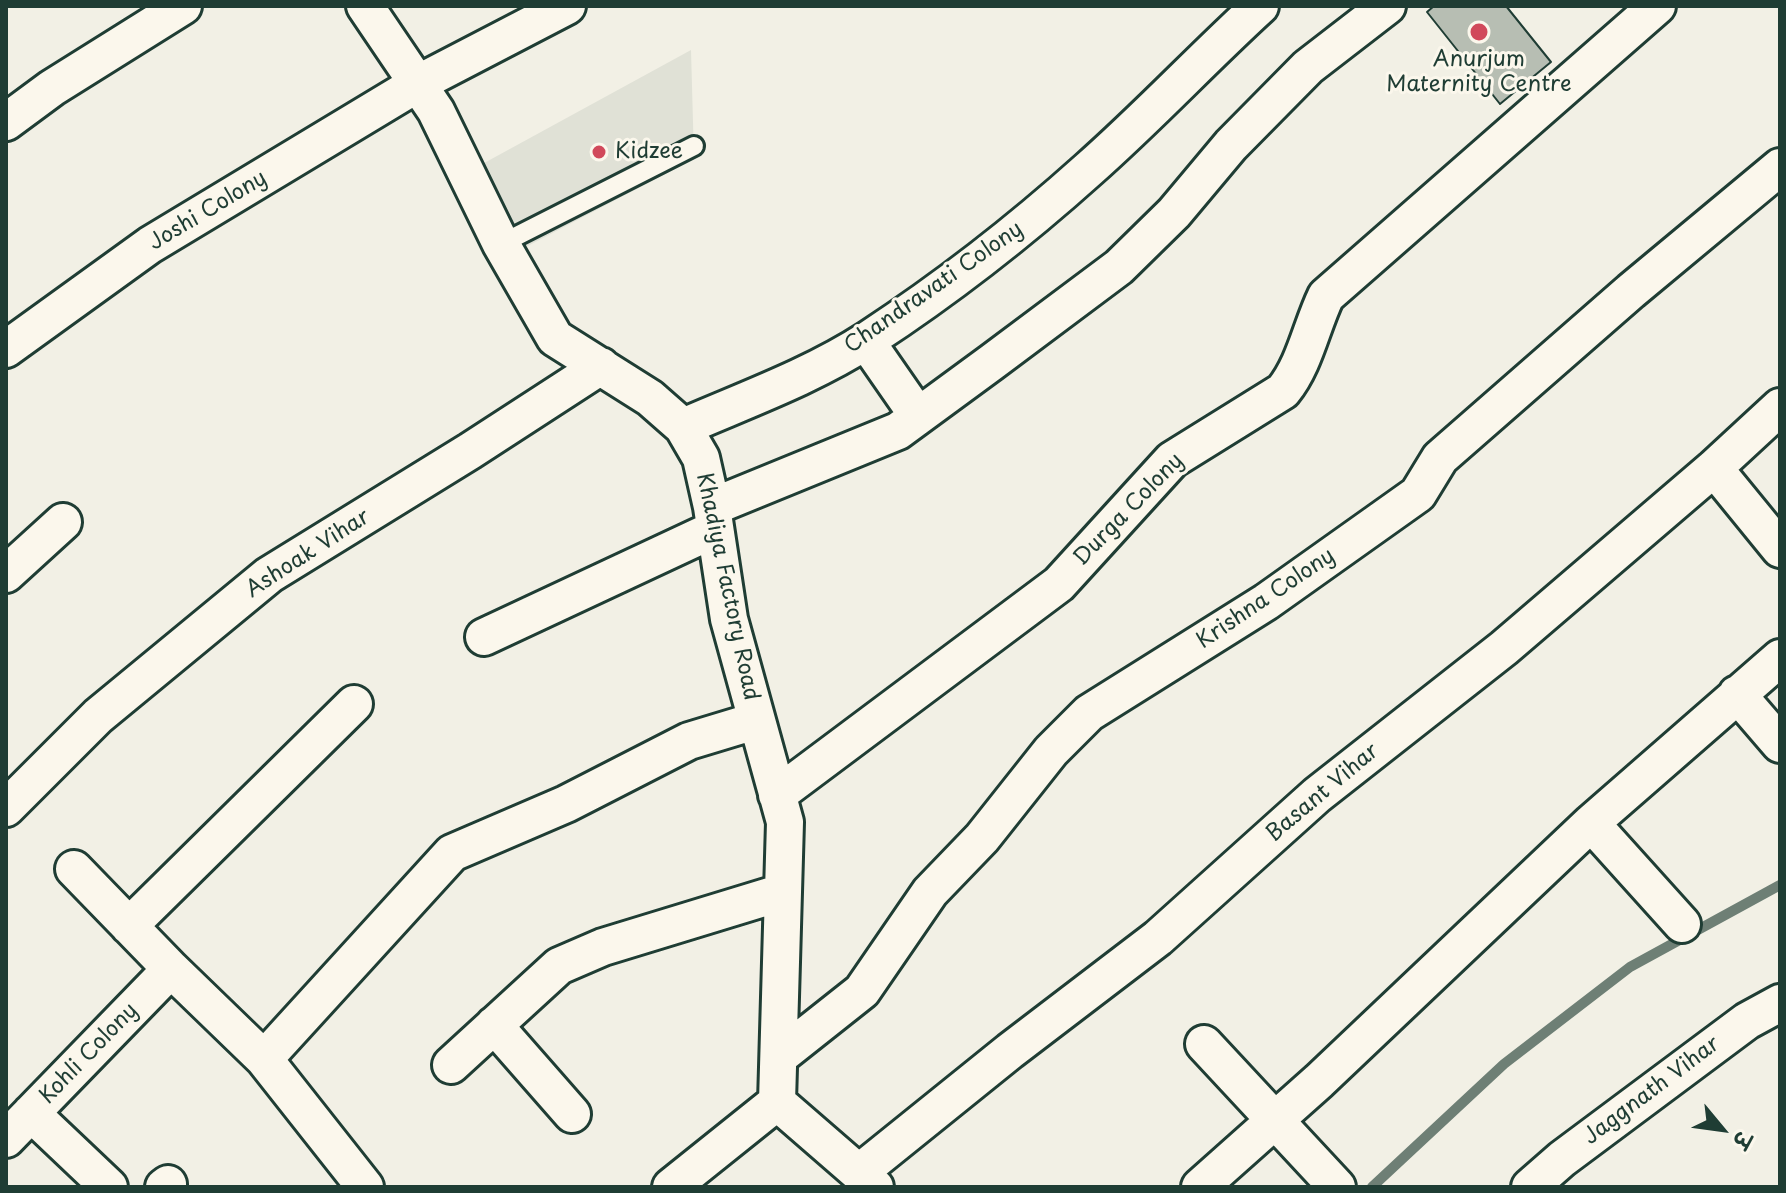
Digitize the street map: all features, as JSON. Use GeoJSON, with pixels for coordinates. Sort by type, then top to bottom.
{"type":"FeatureCollection","features":[{"type":"Feature","properties":{"kind":"street"},"geometry":{"type":"LineString","coordinates":[[6,122],[52,88],[183,6]]}},
{"type":"Feature","properties":{"kind":"street","name":"Khadiya Factory Road"},"geometry":{"type":"LineString","coordinates":[[365,6],[436,111],[501,244],[555,338],[650,398],[683,427],[701,458],[714,518],[729,619],[785,822],[777,1102]]}},
{"type":"Feature","properties":{"kind":"street","name":"Joshi Colony"},"geometry":{"type":"LineString","coordinates":[[6,349],[150,245],[417,84],[567,6]]}},
{"type":"Feature","properties":{"kind":"street","name":"Chandravati Colony"},"geometry":{"type":"LineString","coordinates":[[683,427],[805,373],[866,341],[993,252],[1091,168],[1199,61],[1260,6]]}},
{"type":"Feature","properties":{"kind":"street"},"geometry":{"type":"LineString","coordinates":[[484,637],[714,518],[898,431],[1119,267],[1174,213],[1231,145],[1308,67],[1387,6]]}},
{"type":"Feature","properties":{"kind":"street","name":"Durga Colony"},"geometry":{"type":"LineString","coordinates":[[777,795],[1059,584],[1172,460],[1283,391],[1296,376],[1326,296],[1657,6]]}},
{"type":"Feature","properties":{"kind":"street","name":"Krishna Colony"},"geometry":{"type":"LineString","coordinates":[[780,1056],[862,991],[930,892],[982,838],[1051,751],[1089,713],[1266,602],[1418,494],[1440,458],[1631,291],[1780,167]]}},
{"type":"Feature","properties":{"kind":"street"},"geometry":{"type":"LineString","coordinates":[[866,341],[918,416]]}},
{"type":"Feature","properties":{"kind":"street","name":"Ashoak Vihar"},"geometry":{"type":"LineString","coordinates":[[6,808],[98,716],[269,575],[601,366]]}},
{"type":"Feature","properties":{"kind":"street","name":"Basant Vihar"},"geometry":{"type":"LineString","coordinates":[[867,1179],[1010,1051],[1158,938],[1317,795],[1504,648],[1714,468],[1780,407]]}},
{"type":"Feature","properties":{"kind":"street"},"geometry":{"type":"LineString","coordinates":[[1714,468],[1780,549]]}},
{"type":"Feature","properties":{"kind":"street"},"geometry":{"type":"LineString","coordinates":[[6,574],[63,522]]}},
{"type":"Feature","properties":{"kind":"street"},"geometry":{"type":"LineString","coordinates":[[1200,1187],[1591,823],[1780,658]]}},
{"type":"Feature","properties":{"kind":"street"},"geometry":{"type":"LineString","coordinates":[[1737,694],[1780,744]]}},
{"type":"Feature","properties":{"kind":"street"},"geometry":{"type":"LineString","coordinates":[[129,926],[354,704]]}},
{"type":"Feature","properties":{"kind":"street"},"geometry":{"type":"LineString","coordinates":[[264,1059],[452,853],[566,804],[689,741],[755,721]]}},
{"type":"Feature","properties":{"kind":"street"},"geometry":{"type":"LineString","coordinates":[[1591,823],[1682,924]]}},
{"type":"Feature","properties":{"kind":"street"},"geometry":{"type":"LineString","coordinates":[[74,869],[264,1059],[365,1187]]}},
{"type":"Feature","properties":{"kind":"street"},"geometry":{"type":"LineString","coordinates":[[451,1065],[559,966],[603,947],[783,892]]}},
{"type":"Feature","properties":{"kind":"street","name":"Kohli Colony"},"geometry":{"type":"LineString","coordinates":[[6,1139],[171,969]]}},
{"type":"Feature","properties":{"kind":"street","name":"Jaggnath Vihar"},"geometry":{"type":"LineString","coordinates":[[1530,1187],[1562,1159],[1747,1021],[1780,1003]]}},
{"type":"Feature","properties":{"kind":"street"},"geometry":{"type":"LineString","coordinates":[[494,1025],[572,1114]]}},
{"type":"Feature","properties":{"kind":"street"},"geometry":{"type":"LineString","coordinates":[[1204,1044],[1337,1187]]}},
{"type":"Feature","properties":{"kind":"street"},"geometry":{"type":"LineString","coordinates":[[671,1187],[777,1102],[867,1179]]}},
{"type":"Feature","properties":{"kind":"street"},"geometry":{"type":"LineString","coordinates":[[31,1113],[109,1187]]}},
{"type":"Feature","properties":{"kind":"lane"},"geometry":{"type":"LineString","coordinates":[[501,244],[694,146]]}},
{"type":"Feature","properties":{"kind":"shaded area","name":"Kidzee"},"geometry":{"type":"Polygon","coordinates":[[[691,50],[694,159],[518,251],[475,168],[691,50]]]}},
{"type":"Feature","properties":{"kind":"building"},"geometry":{"type":"Polygon","coordinates":[[[1434,6],[1506,6],[1551,62],[1500,104],[1427,12],[1434,6]]]}},
{"type":"Feature","properties":{"kind":"waterway"},"geometry":{"type":"LineString","coordinates":[[1372,1187],[1504,1064],[1630,967],[1780,885]]}},
{"type":"Feature","properties":{"kind":"place","name":"Anurjum Maternity Centre"},"geometry":{"type":"Point","coordinates":[1479,32]}},
{"type":"Feature","properties":{"kind":"place","name":"Kidzee"},"geometry":{"type":"Point","coordinates":[599,152]}}]}
